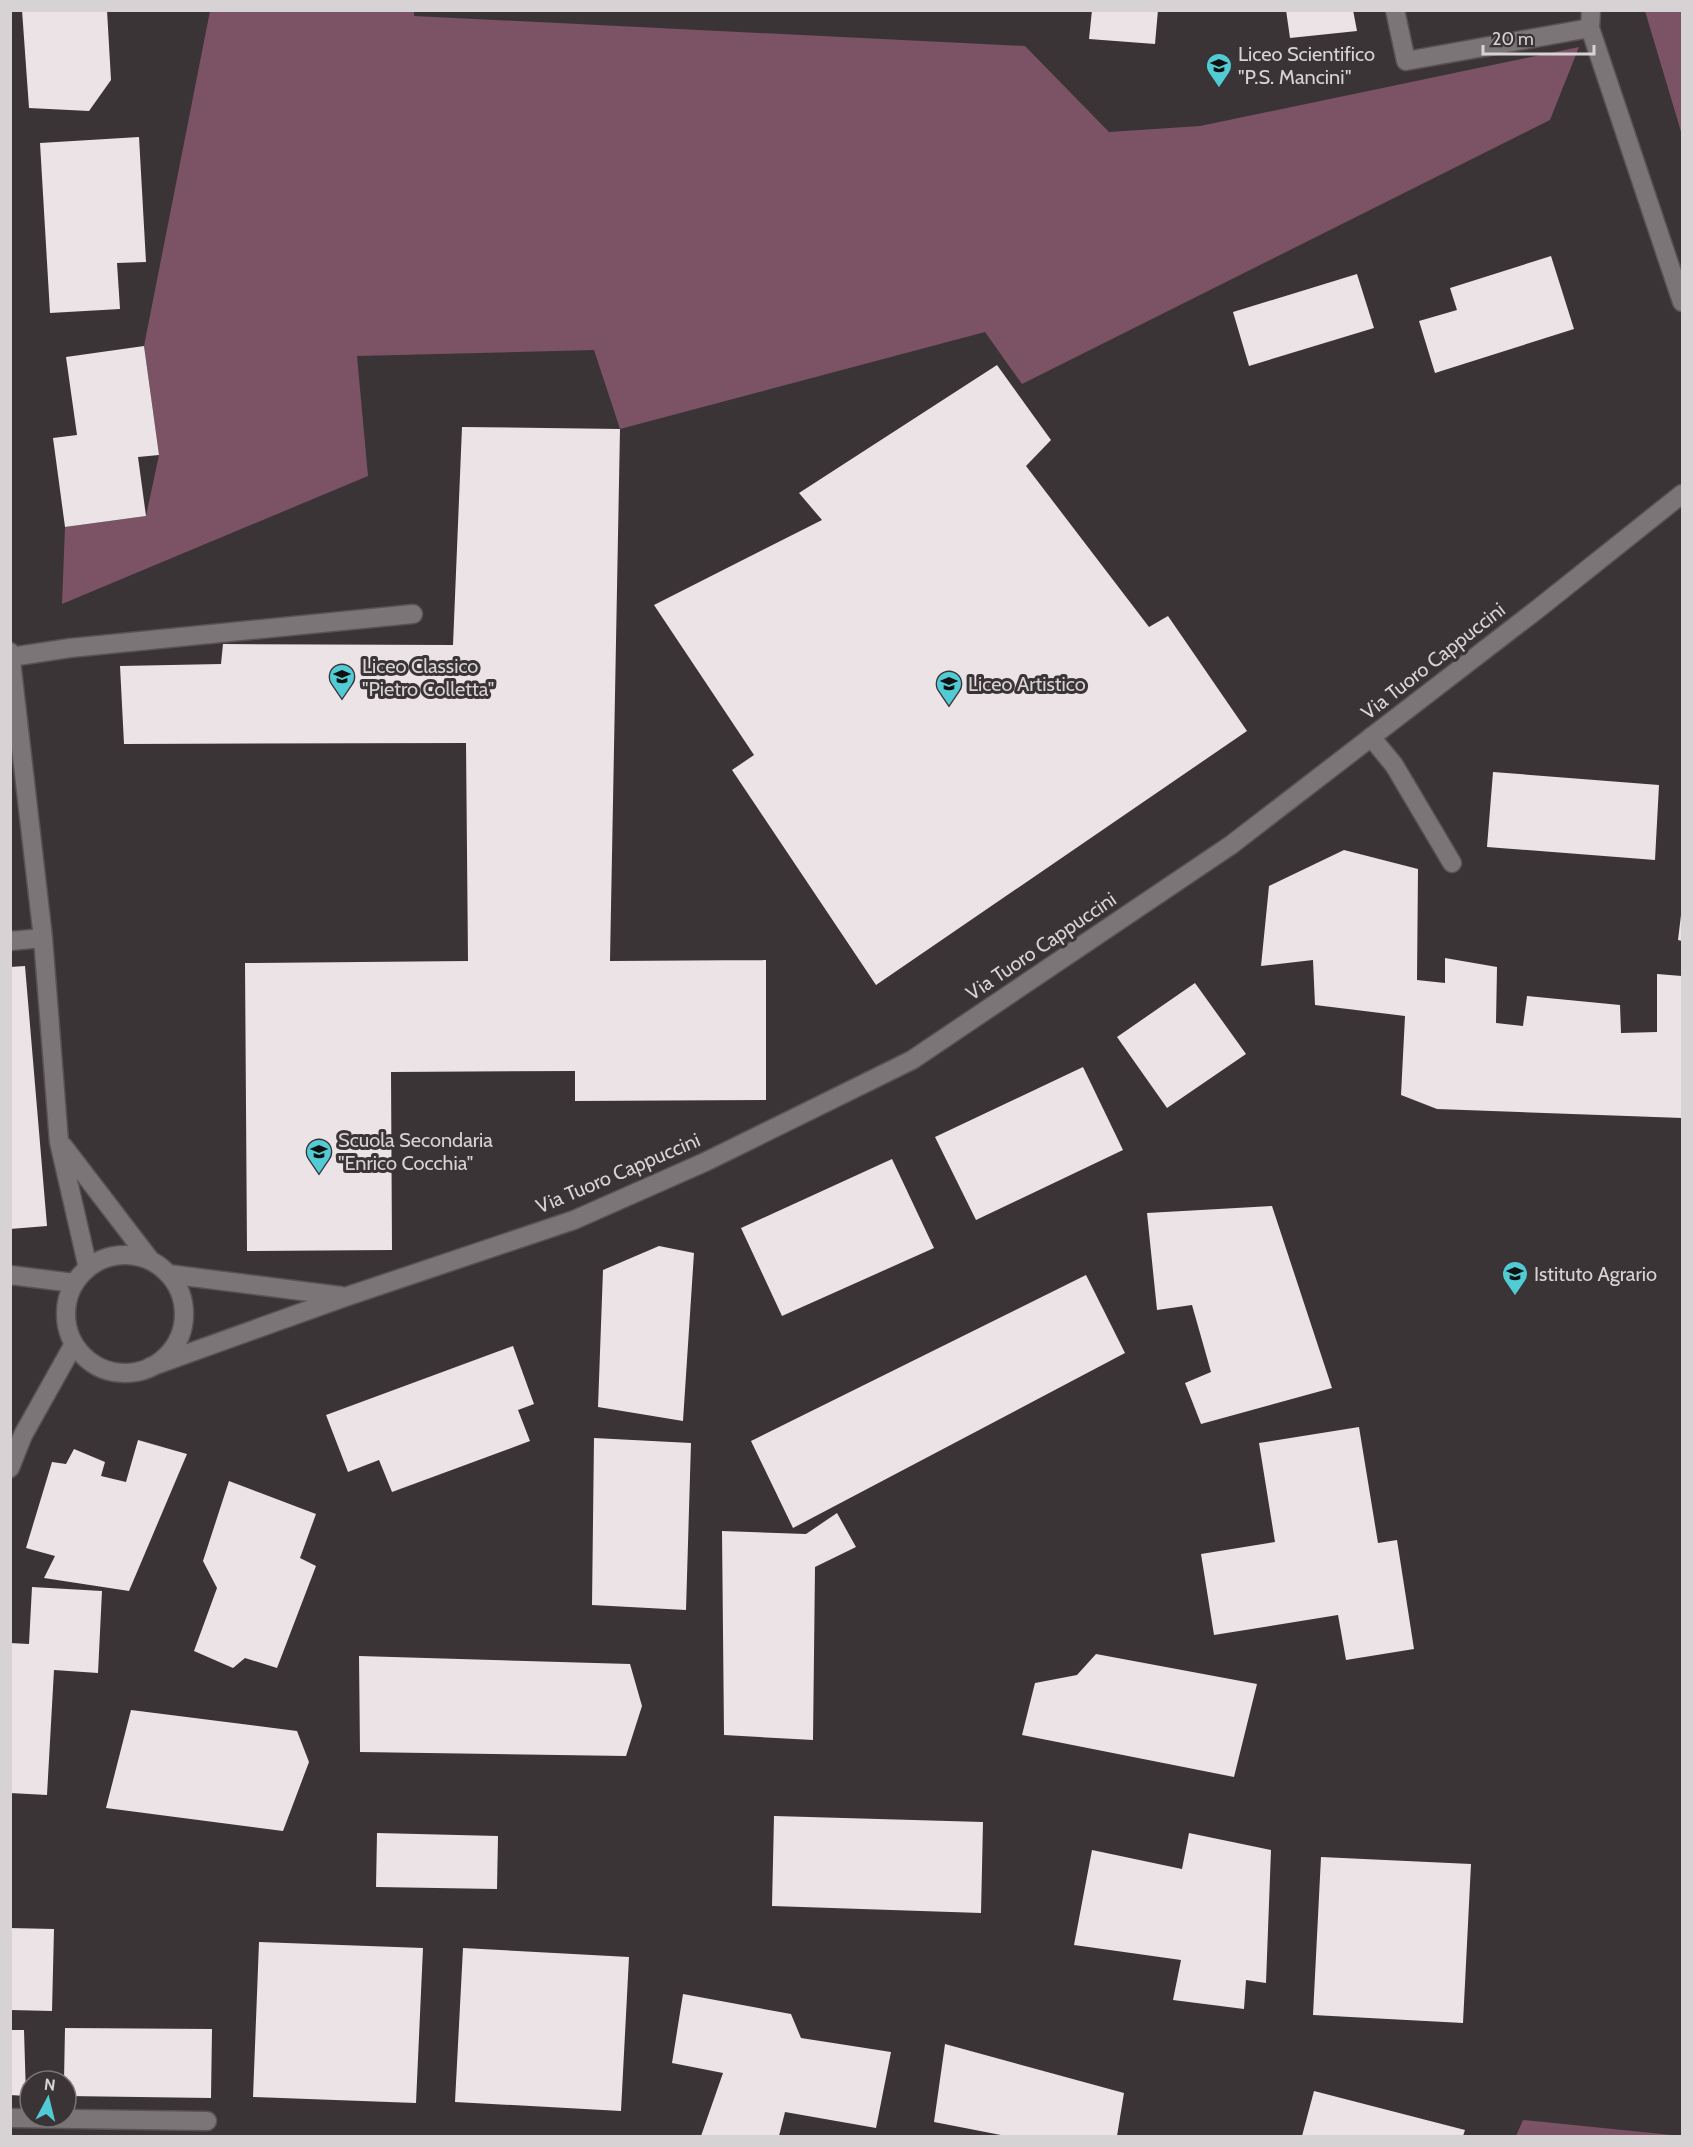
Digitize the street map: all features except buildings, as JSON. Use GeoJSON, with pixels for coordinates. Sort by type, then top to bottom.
{"type":"FeatureCollection","features":[{"type":"Feature","properties":{"kind":"street"},"geometry":{"type":"LineString","coordinates":[[1395,10],[1406,61],[1591,19],[1683,302]]}},
{"type":"Feature","properties":{"kind":"street","name":"Via Tuoro Cappuccini"},"geometry":{"type":"LineString","coordinates":[[150,1367],[345,1297],[574,1220],[705,1162],[912,1060],[1231,845],[1683,494]]}},
{"type":"Feature","properties":{"kind":"street"},"geometry":{"type":"LineString","coordinates":[[11,657],[70,648],[413,614]]}},
{"type":"Feature","properties":{"kind":"street"},"geometry":{"type":"LineString","coordinates":[[10,652],[14,710],[43,939],[59,1142],[88,1268]]}},
{"type":"Feature","properties":{"kind":"street"},"geometry":{"type":"LineString","coordinates":[[1371,737],[1394,765],[1452,863]]}},
{"type":"Feature","properties":{"kind":"street"},"geometry":{"type":"LineString","coordinates":[[10,941],[43,939]]}},
{"type":"Feature","properties":{"kind":"street"},"geometry":{"type":"LineString","coordinates":[[59,1142],[151,1262]]}},
{"type":"Feature","properties":{"kind":"street"},"geometry":{"type":"LineString","coordinates":[[119,1255],[135,1256],[151,1262],[168,1274],[179,1289],[184,1307],[183,1325],[177,1343],[165,1358],[133,1373],[116,1372],[99,1367],[85,1358],[74,1344],[68,1329],[66,1313],[68,1298],[74,1283],[88,1268],[102,1259],[119,1255]]}},
{"type":"Feature","properties":{"kind":"street","name":"Via Tuoro Cappuccini"},"geometry":{"type":"LineString","coordinates":[[168,1274],[345,1297]]}},
{"type":"Feature","properties":{"kind":"street"},"geometry":{"type":"LineString","coordinates":[[10,1275],[74,1283]]}},
{"type":"Feature","properties":{"kind":"street"},"geometry":{"type":"LineString","coordinates":[[10,1468],[22,1436],[74,1344]]}},
{"type":"Feature","properties":{"kind":"street"},"geometry":{"type":"LineString","coordinates":[[10,2118],[207,2121]]}},
{"type":"Feature","properties":{"kind":"shaded area"},"geometry":{"type":"Polygon","coordinates":[[[414,10],[414,16],[1025,46],[1109,132],[1200,126],[1579,47],[1550,120],[1022,384],[985,332],[620,429],[594,350],[357,356],[368,476],[62,604],[65,527],[146,516],[159,455],[144,346],[210,11],[414,10]]]}},
{"type":"Feature","properties":{"kind":"shaded area"},"geometry":{"type":"Polygon","coordinates":[[[1645,11],[1682,11],[1682,135],[1645,11]]]}},
{"type":"Feature","properties":{"kind":"shaded area"},"geometry":{"type":"Polygon","coordinates":[[[1523,2120],[1682,2136],[1516,2136],[1523,2120]]]}},
{"type":"Feature","properties":{"kind":"place","name":"Liceo Scientifico \"P.S. Mancini\""},"geometry":{"type":"Point","coordinates":[1219,89]}},
{"type":"Feature","properties":{"kind":"place","name":"Liceo Classico \"Pietro Colletta\""},"geometry":{"type":"Point","coordinates":[342,700]}},
{"type":"Feature","properties":{"kind":"place","name":"Liceo Artistico"},"geometry":{"type":"Point","coordinates":[949,707]}},
{"type":"Feature","properties":{"kind":"place","name":"Scuola Secondaria \"Enrico Cocchia\""},"geometry":{"type":"Point","coordinates":[319,1175]}},
{"type":"Feature","properties":{"kind":"place","name":"Istituto Agrario"},"geometry":{"type":"Point","coordinates":[1515,1297]}}]}
